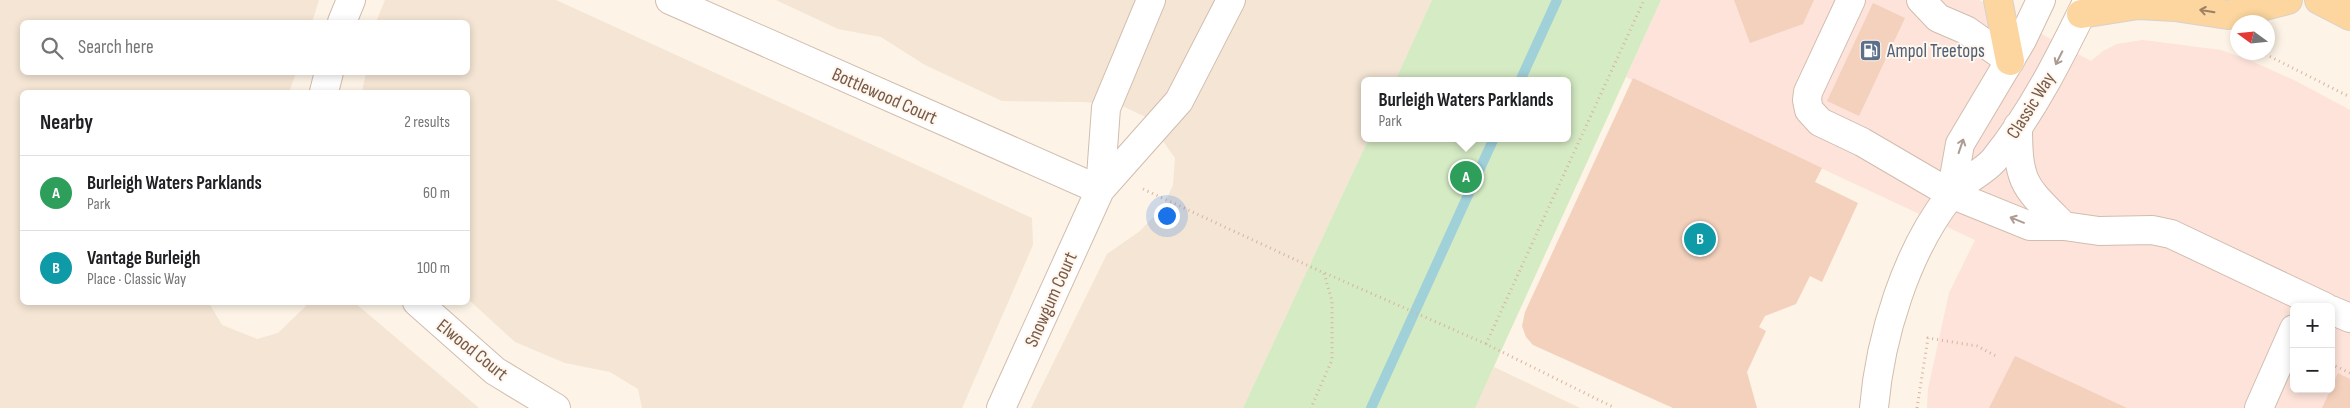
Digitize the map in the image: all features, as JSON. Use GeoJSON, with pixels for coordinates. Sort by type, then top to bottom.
{"type":"FeatureCollection","features":[{"type":"Feature","properties":{"kind":"main road"},"geometry":{"type":"LineString","coordinates":[[1998,0],[2010,61]]}},
{"type":"Feature","properties":{"kind":"main road"},"geometry":{"type":"LineString","coordinates":[[2084,7],[2138,5],[2183,8],[2228,15],[2288,0]]}},
{"type":"Feature","properties":{"kind":"main road"},"geometry":{"type":"LineString","coordinates":[[2319,0],[2350,16]]}},
{"type":"Feature","properties":{"kind":"street"},"geometry":{"type":"LineString","coordinates":[[343,20],[351,0]]}},
{"type":"Feature","properties":{"kind":"street","name":"Bottlewood Court"},"geometry":{"type":"LineString","coordinates":[[670,0],[1100,190]]}},
{"type":"Feature","properties":{"kind":"street"},"geometry":{"type":"LineString","coordinates":[[1100,190],[1106,108],[1151,0]]}},
{"type":"Feature","properties":{"kind":"street"},"geometry":{"type":"LineString","coordinates":[[1100,190],[1179,101],[1231,0]]}},
{"type":"Feature","properties":{"kind":"street"},"geometry":{"type":"LineString","coordinates":[[1851,0],[1808,92],[1809,110],[1820,122],[1862,142],[1951,194],[2030,226],[2064,226],[2099,232],[2152,230],[2171,234],[2311,303]]}},
{"type":"Feature","properties":{"kind":"street"},"geometry":{"type":"LineString","coordinates":[[1921,0],[1938,18],[1966,30],[2010,61]]}},
{"type":"Feature","properties":{"kind":"street","name":"Classic Way"},"geometry":{"type":"LineString","coordinates":[[1951,194],[1960,144],[2010,61],[2041,0]]}},
{"type":"Feature","properties":{"kind":"street","name":"Classic Way"},"geometry":{"type":"LineString","coordinates":[[1874,408],[1886,341],[1900,290],[1924,234],[1951,194],[1993,162],[2039,94],[2084,7]]}},
{"type":"Feature","properties":{"kind":"street"},"geometry":{"type":"LineString","coordinates":[[324,90],[328,75]]}},
{"type":"Feature","properties":{"kind":"street"},"geometry":{"type":"LineString","coordinates":[[2018,126],[2018,162],[2024,182],[2035,198],[2064,226]]}},
{"type":"Feature","properties":{"kind":"street","name":"Snowgum Court"},"geometry":{"type":"LineString","coordinates":[[1001,408],[1100,190]]}},
{"type":"Feature","properties":{"kind":"street","name":"Elwood Court"},"geometry":{"type":"LineString","coordinates":[[420,305],[495,372],[556,408]]}},
{"type":"Feature","properties":{"kind":"street"},"geometry":{"type":"LineString","coordinates":[[2335,313],[2350,318]]}},
{"type":"Feature","properties":{"kind":"street"},"geometry":{"type":"LineString","coordinates":[[2259,408],[2290,338]]}},
{"type":"Feature","properties":{"kind":"path"},"geometry":{"type":"LineString","coordinates":[[1486,344],[1644,0]]}},
{"type":"Feature","properties":{"kind":"path"},"geometry":{"type":"LineString","coordinates":[[2275,59],[2350,98]]}},
{"type":"Feature","properties":{"kind":"path"},"geometry":{"type":"LineString","coordinates":[[1100,190],[1141,188],[1324,273],[1486,344],[1615,408]]}},
{"type":"Feature","properties":{"kind":"path"},"geometry":{"type":"LineString","coordinates":[[1311,408],[1332,360],[1332,301],[1324,273]]}},
{"type":"Feature","properties":{"kind":"path"},"geometry":{"type":"LineString","coordinates":[[1917,408],[1928,338],[1977,346],[1996,356]]}},
{"type":"Feature","properties":{"kind":"path"},"geometry":{"type":"LineString","coordinates":[[2335,366],[2350,374]]}},
{"type":"Feature","properties":{"kind":"shaded area"},"geometry":{"type":"Polygon","coordinates":[[[0,0],[319,0],[313,20],[20,20],[20,75],[295,75],[290,90],[20,90],[20,305],[210,305],[222,325],[257,339],[278,333],[307,305],[357,305],[479,408],[0,408],[0,0]]]}},
{"type":"Feature","properties":{"kind":"shaded area"},"geometry":{"type":"Polygon","coordinates":[[[385,0],[556,0],[1032,218],[1033,245],[962,408],[642,408],[638,389],[610,372],[565,363],[515,342],[470,301],[470,90],[362,90],[366,75],[470,75],[470,20],[377,20],[385,0]]]}},
{"type":"Feature","properties":{"kind":"shaded area"},"geometry":{"type":"Polygon","coordinates":[[[776,0],[1432,0],[1397,77],[1361,77],[1361,142],[1367,142],[1243,408],[1031,408],[1107,254],[1140,231],[1163,207],[1173,185],[1175,158],[1146,117],[1120,105],[1083,102],[1002,101],[925,65],[881,37],[838,29],[776,0]]]}},
{"type":"Feature","properties":{"kind":"shaded area"},"geometry":{"type":"Polygon","coordinates":[[[1661,0],[1979,0],[2091,61],[2103,51],[2117,44],[2143,40],[2221,50],[2230,53],[2230,60],[2249,60],[2296,81],[2350,110],[2350,408],[1927,408],[1928,389],[1949,293],[1975,240],[1626,77],[1661,0]]]}},
{"type":"Feature","properties":{"kind":"shaded area"},"geometry":{"type":"Polygon","coordinates":[[[1494,367],[1580,408],[1474,408],[1494,367]]]}},
{"type":"Feature","properties":{"kind":"green space"},"geometry":{"type":"Polygon","coordinates":[[[1432,0],[1661,0],[1475,408],[1243,408],[1367,142],[1571,142],[1571,77],[1397,77],[1432,0]]]}},
{"type":"Feature","properties":{"kind":"building"},"geometry":{"type":"Polygon","coordinates":[[[1734,0],[1814,0],[1803,24],[1750,43],[1734,0]]]}},
{"type":"Feature","properties":{"kind":"building"},"geometry":{"type":"Polygon","coordinates":[[[1873,3],[1905,18],[1859,116],[1827,101],[1873,3]]]}},
{"type":"Feature","properties":{"kind":"building"},"geometry":{"type":"Polygon","coordinates":[[[1633,78],[1822,168],[1815,182],[1858,203],[1822,282],[1810,276],[1796,304],[1765,316],[1759,327],[1766,331],[1747,372],[1757,408],[1673,408],[1533,345],[1526,337],[1522,326],[1525,312],[1633,78]]]}},
{"type":"Feature","properties":{"kind":"building"},"geometry":{"type":"Polygon","coordinates":[[[2015,356],[2127,408],[1989,408],[2015,356]]]}},
{"type":"Feature","properties":{"kind":"building"},"geometry":{"type":"Polygon","coordinates":[[[2338,373],[2350,379],[2350,408],[2322,408],[2329,393],[2335,393],[2335,380],[2338,373]]]}},
{"type":"Feature","properties":{"kind":"waterway"},"geometry":{"type":"LineString","coordinates":[[1522,77],[1557,0]]}},
{"type":"Feature","properties":{"kind":"waterway"},"geometry":{"type":"LineString","coordinates":[[1371,408],[1492,142]]}},
{"type":"Feature","properties":{"kind":"place","name":"Ampol Treetops"},"geometry":{"type":"Point","coordinates":[1871,50]}},
{"type":"Feature","properties":{"kind":"place","name":"Burleigh Waters Parklands"},"geometry":{"type":"Point","coordinates":[1466,177]}},
{"type":"Feature","properties":{"kind":"place","name":"Vantage Burleigh"},"geometry":{"type":"Point","coordinates":[1700,239]}}]}
